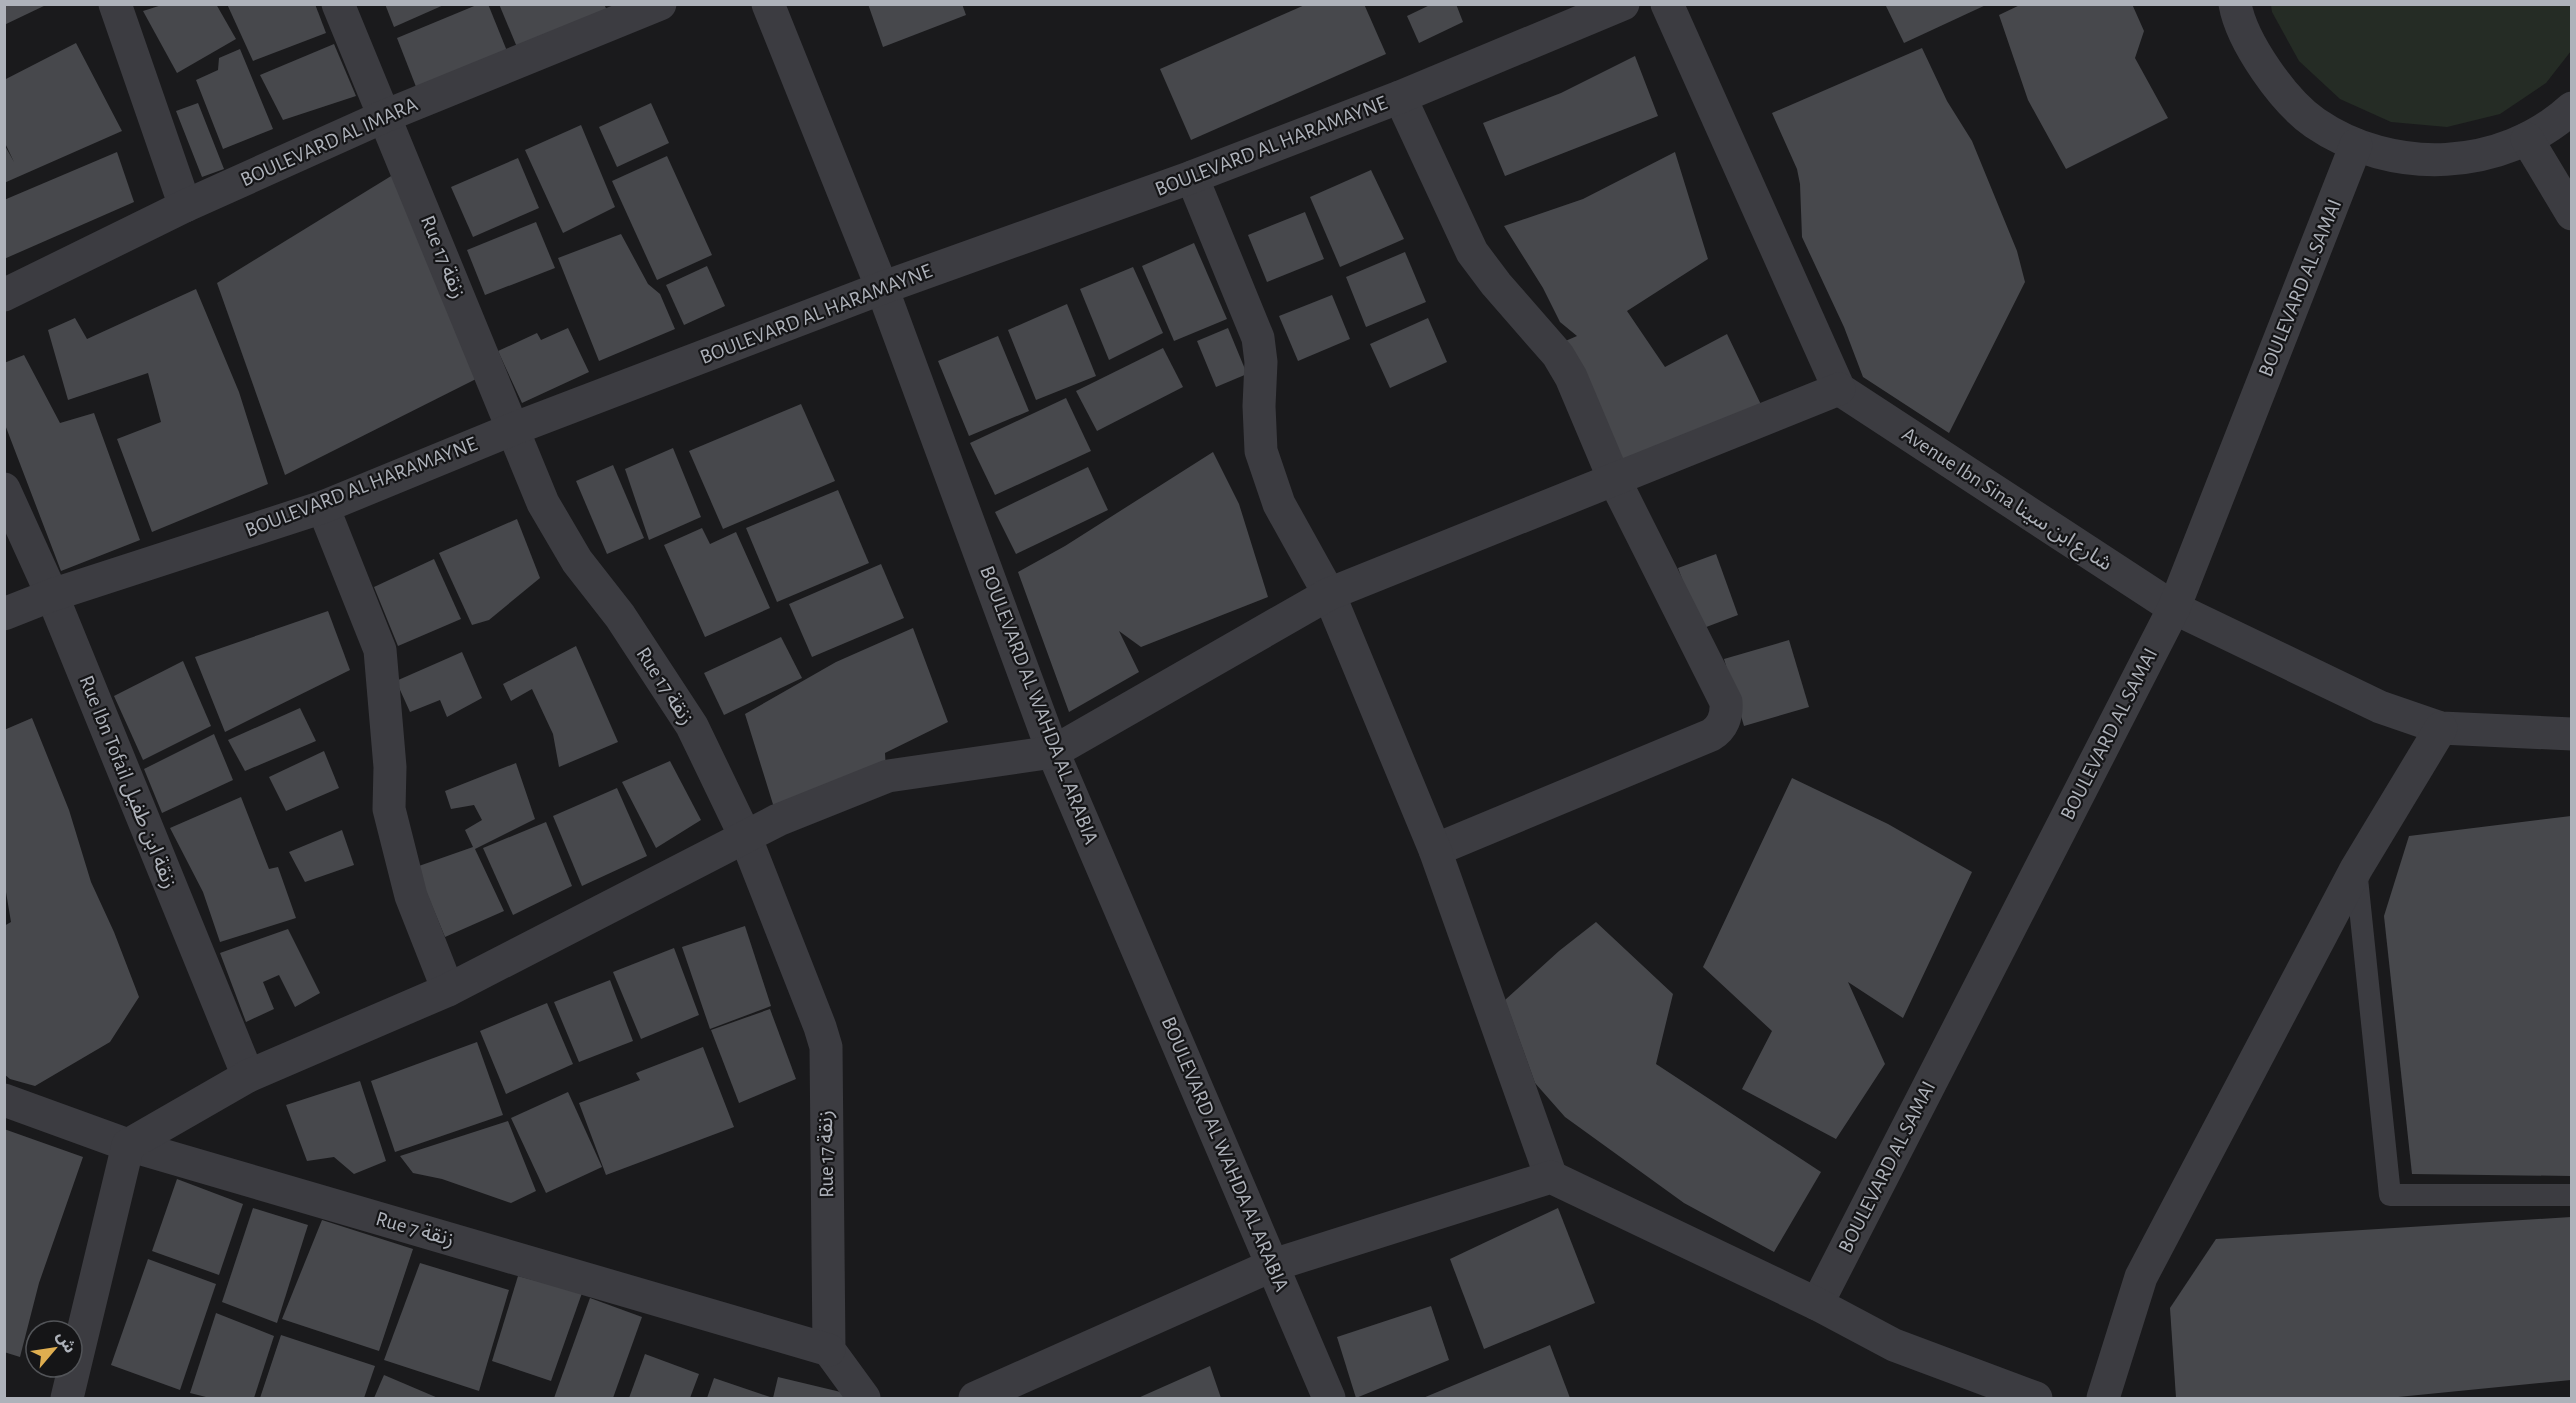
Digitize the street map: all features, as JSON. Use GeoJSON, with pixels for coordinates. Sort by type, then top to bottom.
{"type":"FeatureCollection","features":[{"type":"Feature","properties":{"kind":"street"},"geometry":{"type":"LineString","coordinates":[[115,4],[185,206]]}},
{"type":"Feature","properties":{"kind":"street","name":"Rue 17 زنقة"},"geometry":{"type":"LineString","coordinates":[[338,4],[543,503],[577,561],[620,616],[692,726],[744,836],[820,1027],[826,1047],[829,1350]]}},
{"type":"Feature","properties":{"kind":"street","name":"BOULEVARD AL IMARA"},"geometry":{"type":"LineString","coordinates":[[4,295],[185,206],[385,116],[660,4]]}},
{"type":"Feature","properties":{"kind":"street","name":"BOULEVARD AL WAHDA AL ARABIA"},"geometry":{"type":"LineString","coordinates":[[768,4],[882,288],[1053,752],[1329,1398]]}},
{"type":"Feature","properties":{"kind":"street","name":"BOULEVARD AL HARAMAYNE"},"geometry":{"type":"LineString","coordinates":[[4,615],[52,595],[323,507],[513,429],[882,288],[1192,177],[1400,97],[1623,4]]}},
{"type":"Feature","properties":{"kind":"street"},"geometry":{"type":"LineString","coordinates":[[67,1398],[128,1145],[249,1076],[448,990],[778,820],[888,776],[1053,752],[1329,594],[1839,389],[1667,4]]}},
{"type":"Feature","properties":{"kind":"street"},"geometry":{"type":"LineString","coordinates":[[2235,4],[2253,52],[2280,91],[2314,123],[2356,145],[2399,158],[2442,161],[2486,155],[2527,139],[2571,108]]}},
{"type":"Feature","properties":{"kind":"street"},"geometry":{"type":"LineString","coordinates":[[1400,97],[1472,252],[1496,284],[1558,355],[1571,377],[1614,479],[1726,702],[1727,710],[1721,726],[1711,735],[1435,850]]}},
{"type":"Feature","properties":{"kind":"street"},"geometry":{"type":"LineString","coordinates":[[2527,139],[2571,214]]}},
{"type":"Feature","properties":{"kind":"street","name":"BOULEVARD AL SAMAI"},"geometry":{"type":"LineString","coordinates":[[1817,1304],[2174,608],[2356,145]]}},
{"type":"Feature","properties":{"kind":"street"},"geometry":{"type":"LineString","coordinates":[[1192,177],[1258,339],[1261,362],[1259,406],[1261,451],[1279,504],[1329,594],[1435,850],[1551,1177]]}},
{"type":"Feature","properties":{"kind":"street","name":"Avenue Ibn Sina شارع ابن سينا"},"geometry":{"type":"LineString","coordinates":[[1839,389],[2174,608],[2380,707],[2442,728],[2571,734]]}},
{"type":"Feature","properties":{"kind":"street","name":"Rue Ibn Tofail زنقة ابن طفيل"},"geometry":{"type":"LineString","coordinates":[[4,489],[52,595],[249,1076]]}},
{"type":"Feature","properties":{"kind":"street"},"geometry":{"type":"LineString","coordinates":[[323,507],[380,650],[390,767],[389,809],[411,896],[448,990]]}},
{"type":"Feature","properties":{"kind":"street"},"geometry":{"type":"LineString","coordinates":[[2103,1398],[2141,1277],[2356,869],[2442,728]]}},
{"type":"Feature","properties":{"kind":"street","name":"Rue 7 زنقة"},"geometry":{"type":"LineString","coordinates":[[4,1100],[128,1145],[829,1350]]}},
{"type":"Feature","properties":{"kind":"street"},"geometry":{"type":"LineString","coordinates":[[975,1398],[1273,1265],[1551,1177],[1817,1304],[1894,1345],[2036,1398]]}},
{"type":"Feature","properties":{"kind":"street"},"geometry":{"type":"LineString","coordinates":[[829,1350],[864,1398]]}},
{"type":"Feature","properties":{"kind":"lane"},"geometry":{"type":"LineString","coordinates":[[2356,869],[2390,1195],[2571,1195]]}},
{"type":"Feature","properties":{"kind":"shaded area"},"geometry":{"type":"Polygon","coordinates":[[[2271,5],[2571,5],[2571,51],[2546,83],[2500,114],[2447,127],[2391,122],[2340,99],[2299,61],[2272,12],[2271,5]]]}},
{"type":"Feature","properties":{"kind":"building"},"geometry":{"type":"Polygon","coordinates":[[[4,4],[48,4],[4,25],[4,4]]]}},
{"type":"Feature","properties":{"kind":"building"},"geometry":{"type":"Polygon","coordinates":[[[165,4],[216,4],[236,39],[177,73],[143,11],[165,4]]]}},
{"type":"Feature","properties":{"kind":"building"},"geometry":{"type":"Polygon","coordinates":[[[227,4],[315,4],[326,33],[253,61],[227,4]]]}},
{"type":"Feature","properties":{"kind":"building"},"geometry":{"type":"Polygon","coordinates":[[[385,4],[446,4],[394,27],[385,4]]]}},
{"type":"Feature","properties":{"kind":"building"},"geometry":{"type":"Polygon","coordinates":[[[479,4],[488,4],[511,61],[420,97],[397,38],[479,4]]]}},
{"type":"Feature","properties":{"kind":"building"},"geometry":{"type":"Polygon","coordinates":[[[499,4],[604,4],[609,15],[519,52],[499,4]]]}},
{"type":"Feature","properties":{"kind":"building"},"geometry":{"type":"Polygon","coordinates":[[[868,4],[962,4],[966,15],[883,47],[868,4]]]}},
{"type":"Feature","properties":{"kind":"building"},"geometry":{"type":"Polygon","coordinates":[[[1307,4],[1364,4],[1386,54],[1191,140],[1160,69],[1307,4]]]}},
{"type":"Feature","properties":{"kind":"building"},"geometry":{"type":"Polygon","coordinates":[[[1432,4],[1456,4],[1463,22],[1419,43],[1407,16],[1432,4]]]}},
{"type":"Feature","properties":{"kind":"building"},"geometry":{"type":"Polygon","coordinates":[[[1885,4],[1988,4],[1904,43],[1885,4]]]}},
{"type":"Feature","properties":{"kind":"building"},"geometry":{"type":"Polygon","coordinates":[[[2022,4],[2132,4],[2144,31],[2135,58],[2168,118],[2066,169],[2028,100],[1999,15],[2022,4]]]}},
{"type":"Feature","properties":{"kind":"building"},"geometry":{"type":"Polygon","coordinates":[[[76,43],[122,131],[4,183],[4,144],[14,162],[4,141],[4,80],[76,43]]]}},
{"type":"Feature","properties":{"kind":"building"},"geometry":{"type":"Polygon","coordinates":[[[334,44],[356,96],[283,120],[260,75],[334,44]]]}},
{"type":"Feature","properties":{"kind":"building"},"geometry":{"type":"Polygon","coordinates":[[[1922,48],[1947,101],[1972,141],[2017,251],[2025,282],[1949,433],[1863,377],[1844,327],[1802,237],[1800,184],[1797,169],[1772,113],[1922,48]]]}},
{"type":"Feature","properties":{"kind":"building"},"geometry":{"type":"Polygon","coordinates":[[[240,49],[273,129],[223,149],[196,80],[218,70],[219,58],[240,49]]]}},
{"type":"Feature","properties":{"kind":"building"},"geometry":{"type":"Polygon","coordinates":[[[1635,56],[1658,116],[1505,176],[1483,123],[1561,93],[1635,56]]]}},
{"type":"Feature","properties":{"kind":"building"},"geometry":{"type":"Polygon","coordinates":[[[198,103],[224,169],[202,177],[176,111],[198,103]]]}},
{"type":"Feature","properties":{"kind":"building"},"geometry":{"type":"Polygon","coordinates":[[[651,103],[669,143],[617,167],[599,127],[651,103]]]}},
{"type":"Feature","properties":{"kind":"building"},"geometry":{"type":"Polygon","coordinates":[[[581,125],[615,207],[563,233],[525,150],[581,125]]]}},
{"type":"Feature","properties":{"kind":"building"},"geometry":{"type":"Polygon","coordinates":[[[117,152],[134,202],[4,259],[4,200],[117,152]]]}},
{"type":"Feature","properties":{"kind":"building"},"geometry":{"type":"Polygon","coordinates":[[[1675,152],[1708,259],[1627,311],[1665,367],[1727,334],[1767,417],[1614,479],[1563,342],[1577,336],[1560,322],[1543,288],[1504,226],[1583,199],[1675,152]]]}},
{"type":"Feature","properties":{"kind":"building"},"geometry":{"type":"Polygon","coordinates":[[[667,156],[712,255],[657,280],[612,181],[667,156]]]}},
{"type":"Feature","properties":{"kind":"building"},"geometry":{"type":"Polygon","coordinates":[[[518,158],[539,208],[473,237],[451,187],[518,158]]]}},
{"type":"Feature","properties":{"kind":"building"},"geometry":{"type":"Polygon","coordinates":[[[1371,170],[1404,239],[1340,267],[1310,197],[1371,170]]]}},
{"type":"Feature","properties":{"kind":"building"},"geometry":{"type":"Polygon","coordinates":[[[396,173],[476,379],[285,475],[217,283],[396,173]]]}},
{"type":"Feature","properties":{"kind":"building"},"geometry":{"type":"Polygon","coordinates":[[[1305,212],[1324,259],[1267,282],[1248,235],[1305,212]]]}},
{"type":"Feature","properties":{"kind":"building"},"geometry":{"type":"Polygon","coordinates":[[[536,222],[555,268],[485,295],[467,250],[536,222]]]}},
{"type":"Feature","properties":{"kind":"building"},"geometry":{"type":"Polygon","coordinates":[[[621,234],[648,284],[660,294],[675,329],[599,361],[558,258],[621,234]]]}},
{"type":"Feature","properties":{"kind":"building"},"geometry":{"type":"Polygon","coordinates":[[[1194,243],[1227,319],[1174,341],[1142,266],[1194,243]]]}},
{"type":"Feature","properties":{"kind":"building"},"geometry":{"type":"Polygon","coordinates":[[[1405,252],[1426,302],[1366,327],[1346,277],[1405,252]]]}},
{"type":"Feature","properties":{"kind":"building"},"geometry":{"type":"Polygon","coordinates":[[[707,266],[725,306],[684,325],[666,285],[707,266]]]}},
{"type":"Feature","properties":{"kind":"building"},"geometry":{"type":"Polygon","coordinates":[[[1133,267],[1163,333],[1109,360],[1080,289],[1133,267]]]}},
{"type":"Feature","properties":{"kind":"building"},"geometry":{"type":"Polygon","coordinates":[[[196,289],[239,392],[268,484],[152,532],[117,439],[161,422],[148,373],[68,400],[48,330],[75,318],[87,339],[196,289]]]}},
{"type":"Feature","properties":{"kind":"building"},"geometry":{"type":"Polygon","coordinates":[[[1332,295],[1350,339],[1298,361],[1279,316],[1332,295]]]}},
{"type":"Feature","properties":{"kind":"building"},"geometry":{"type":"Polygon","coordinates":[[[1067,304],[1096,376],[1036,400],[1008,330],[1067,304]]]}},
{"type":"Feature","properties":{"kind":"building"},"geometry":{"type":"Polygon","coordinates":[[[1428,318],[1447,362],[1390,388],[1370,344],[1428,318]]]}},
{"type":"Feature","properties":{"kind":"building"},"geometry":{"type":"Polygon","coordinates":[[[568,328],[589,372],[522,403],[498,351],[537,333],[541,340],[568,328]]]}},
{"type":"Feature","properties":{"kind":"building"},"geometry":{"type":"Polygon","coordinates":[[[1228,328],[1247,374],[1216,387],[1197,341],[1228,328]]]}},
{"type":"Feature","properties":{"kind":"building"},"geometry":{"type":"Polygon","coordinates":[[[998,336],[1029,411],[969,436],[938,361],[998,336]]]}},
{"type":"Feature","properties":{"kind":"building"},"geometry":{"type":"Polygon","coordinates":[[[1163,348],[1183,387],[1097,431],[1076,391],[1163,348]]]}},
{"type":"Feature","properties":{"kind":"building"},"geometry":{"type":"Polygon","coordinates":[[[24,355],[60,423],[94,413],[140,540],[61,571],[4,422],[4,363],[24,355]]]}},
{"type":"Feature","properties":{"kind":"building"},"geometry":{"type":"Polygon","coordinates":[[[1066,398],[1091,451],[995,495],[970,443],[1066,398]]]}},
{"type":"Feature","properties":{"kind":"building"},"geometry":{"type":"Polygon","coordinates":[[[801,404],[835,481],[723,529],[689,451],[801,404]]]}},
{"type":"Feature","properties":{"kind":"building"},"geometry":{"type":"Polygon","coordinates":[[[673,448],[701,517],[649,540],[625,469],[673,448]]]}},
{"type":"Feature","properties":{"kind":"building"},"geometry":{"type":"Polygon","coordinates":[[[1213,452],[1239,504],[1268,597],[1141,647],[1119,631],[1139,672],[1069,712],[1018,572],[1065,546],[1213,452]]]}},
{"type":"Feature","properties":{"kind":"building"},"geometry":{"type":"Polygon","coordinates":[[[613,465],[644,538],[607,554],[576,481],[613,465]]]}},
{"type":"Feature","properties":{"kind":"building"},"geometry":{"type":"Polygon","coordinates":[[[1088,467],[1108,510],[1016,554],[995,512],[1088,467]]]}},
{"type":"Feature","properties":{"kind":"building"},"geometry":{"type":"Polygon","coordinates":[[[838,490],[869,563],[777,602],[746,528],[838,490]]]}},
{"type":"Feature","properties":{"kind":"building"},"geometry":{"type":"Polygon","coordinates":[[[517,519],[540,578],[489,620],[472,625],[439,553],[517,519]]]}},
{"type":"Feature","properties":{"kind":"building"},"geometry":{"type":"Polygon","coordinates":[[[702,528],[710,544],[736,532],[770,608],[705,637],[664,545],[702,528]]]}},
{"type":"Feature","properties":{"kind":"building"},"geometry":{"type":"Polygon","coordinates":[[[1716,554],[1738,615],[1701,629],[1678,568],[1716,554]]]}},
{"type":"Feature","properties":{"kind":"building"},"geometry":{"type":"Polygon","coordinates":[[[434,559],[461,619],[398,646],[374,587],[434,559]]]}},
{"type":"Feature","properties":{"kind":"building"},"geometry":{"type":"Polygon","coordinates":[[[881,564],[904,618],[812,657],[789,604],[881,564]]]}},
{"type":"Feature","properties":{"kind":"building"},"geometry":{"type":"Polygon","coordinates":[[[328,611],[350,670],[225,732],[195,657],[328,611]]]}},
{"type":"Feature","properties":{"kind":"building"},"geometry":{"type":"Polygon","coordinates":[[[913,628],[948,722],[885,753],[886,771],[776,814],[745,714],[836,662],[913,628]]]}},
{"type":"Feature","properties":{"kind":"building"},"geometry":{"type":"Polygon","coordinates":[[[781,637],[802,678],[724,715],[704,673],[781,637]]]}},
{"type":"Feature","properties":{"kind":"building"},"geometry":{"type":"Polygon","coordinates":[[[1789,640],[1809,707],[1744,726],[1724,659],[1789,640]]]}},
{"type":"Feature","properties":{"kind":"building"},"geometry":{"type":"Polygon","coordinates":[[[576,646],[618,742],[559,767],[553,734],[532,689],[511,701],[503,684],[576,646]]]}},
{"type":"Feature","properties":{"kind":"building"},"geometry":{"type":"Polygon","coordinates":[[[462,652],[482,698],[447,717],[440,700],[410,712],[396,681],[462,652]]]}},
{"type":"Feature","properties":{"kind":"building"},"geometry":{"type":"Polygon","coordinates":[[[183,661],[211,726],[143,760],[114,696],[183,661]]]}},
{"type":"Feature","properties":{"kind":"building"},"geometry":{"type":"Polygon","coordinates":[[[300,708],[316,741],[245,771],[228,740],[300,708]]]}},
{"type":"Feature","properties":{"kind":"building"},"geometry":{"type":"Polygon","coordinates":[[[32,718],[69,810],[91,882],[114,932],[139,997],[110,1042],[35,1086],[10,1079],[4,1074],[4,926],[11,922],[4,880],[4,730],[32,718]]]}},
{"type":"Feature","properties":{"kind":"building"},"geometry":{"type":"Polygon","coordinates":[[[214,734],[233,780],[162,813],[144,769],[214,734]]]}},
{"type":"Feature","properties":{"kind":"building"},"geometry":{"type":"Polygon","coordinates":[[[324,751],[339,788],[286,811],[269,777],[324,751]]]}},
{"type":"Feature","properties":{"kind":"building"},"geometry":{"type":"Polygon","coordinates":[[[670,761],[701,820],[656,848],[622,782],[670,761]]]}},
{"type":"Feature","properties":{"kind":"building"},"geometry":{"type":"Polygon","coordinates":[[[516,763],[535,819],[475,849],[504,911],[445,937],[416,867],[473,847],[465,830],[482,820],[474,805],[451,809],[445,791],[516,763]]]}},
{"type":"Feature","properties":{"kind":"building"},"geometry":{"type":"Polygon","coordinates":[[[1792,778],[1888,824],[1972,872],[1903,1018],[1848,982],[1885,1064],[1836,1139],[1742,1089],[1772,1031],[1703,967],[1792,778]]]}},
{"type":"Feature","properties":{"kind":"building"},"geometry":{"type":"Polygon","coordinates":[[[617,788],[647,856],[582,886],[553,816],[617,788]]]}},
{"type":"Feature","properties":{"kind":"building"},"geometry":{"type":"Polygon","coordinates":[[[241,797],[269,869],[278,867],[296,918],[220,942],[203,892],[170,828],[241,797]]]}},
{"type":"Feature","properties":{"kind":"building"},"geometry":{"type":"Polygon","coordinates":[[[2571,816],[2571,1176],[2412,1174],[2384,916],[2409,836],[2571,816]]]}},
{"type":"Feature","properties":{"kind":"building"},"geometry":{"type":"Polygon","coordinates":[[[546,822],[572,886],[513,915],[483,848],[546,822]]]}},
{"type":"Feature","properties":{"kind":"building"},"geometry":{"type":"Polygon","coordinates":[[[342,830],[354,865],[305,882],[289,852],[342,830]]]}},
{"type":"Feature","properties":{"kind":"building"},"geometry":{"type":"Polygon","coordinates":[[[1596,922],[1673,994],[1656,1064],[1821,1172],[1774,1252],[1684,1203],[1565,1117],[1535,1083],[1505,1000],[1559,951],[1596,922]]]}},
{"type":"Feature","properties":{"kind":"building"},"geometry":{"type":"Polygon","coordinates":[[[745,926],[771,1006],[710,1029],[682,947],[745,926]]]}},
{"type":"Feature","properties":{"kind":"building"},"geometry":{"type":"Polygon","coordinates":[[[288,929],[320,993],[295,1007],[279,975],[263,982],[274,1009],[246,1022],[220,953],[288,929]]]}},
{"type":"Feature","properties":{"kind":"building"},"geometry":{"type":"Polygon","coordinates":[[[674,948],[699,1015],[641,1039],[613,972],[674,948]]]}},
{"type":"Feature","properties":{"kind":"building"},"geometry":{"type":"Polygon","coordinates":[[[610,980],[633,1041],[579,1062],[554,1002],[610,980]]]}},
{"type":"Feature","properties":{"kind":"building"},"geometry":{"type":"Polygon","coordinates":[[[547,1003],[573,1064],[506,1094],[480,1031],[547,1003]]]}},
{"type":"Feature","properties":{"kind":"building"},"geometry":{"type":"Polygon","coordinates":[[[770,1009],[796,1079],[739,1103],[711,1030],[770,1009]]]}},
{"type":"Feature","properties":{"kind":"building"},"geometry":{"type":"Polygon","coordinates":[[[477,1042],[503,1115],[395,1152],[371,1081],[477,1042]]]}},
{"type":"Feature","properties":{"kind":"building"},"geometry":{"type":"Polygon","coordinates":[[[703,1047],[734,1127],[606,1175],[579,1103],[640,1080],[636,1073],[703,1047]]]}},
{"type":"Feature","properties":{"kind":"building"},"geometry":{"type":"Polygon","coordinates":[[[360,1081],[386,1161],[354,1174],[334,1157],[307,1161],[286,1105],[360,1081]]]}},
{"type":"Feature","properties":{"kind":"building"},"geometry":{"type":"Polygon","coordinates":[[[568,1092],[602,1167],[546,1193],[511,1118],[568,1092]]]}},
{"type":"Feature","properties":{"kind":"building"},"geometry":{"type":"Polygon","coordinates":[[[508,1121],[536,1191],[511,1203],[442,1179],[413,1173],[400,1156],[508,1121]]]}},
{"type":"Feature","properties":{"kind":"building"},"geometry":{"type":"Polygon","coordinates":[[[4,1129],[83,1157],[39,1283],[30,1319],[24,1319],[24,1341],[20,1357],[4,1352],[4,1129]]]}},
{"type":"Feature","properties":{"kind":"building"},"geometry":{"type":"Polygon","coordinates":[[[177,1179],[243,1204],[219,1275],[152,1251],[177,1179]]]}},
{"type":"Feature","properties":{"kind":"building"},"geometry":{"type":"Polygon","coordinates":[[[253,1208],[308,1225],[277,1323],[222,1302],[253,1208]]]}},
{"type":"Feature","properties":{"kind":"building"},"geometry":{"type":"Polygon","coordinates":[[[1558,1208],[1595,1303],[1484,1349],[1450,1259],[1558,1208]]]}},
{"type":"Feature","properties":{"kind":"building"},"geometry":{"type":"Polygon","coordinates":[[[2571,1217],[2571,1380],[2388,1398],[2176,1398],[2170,1308],[2216,1239],[2571,1217]]]}},
{"type":"Feature","properties":{"kind":"building"},"geometry":{"type":"Polygon","coordinates":[[[322,1220],[413,1249],[379,1351],[282,1319],[322,1220]]]}},
{"type":"Feature","properties":{"kind":"building"},"geometry":{"type":"Polygon","coordinates":[[[148,1259],[216,1284],[180,1390],[111,1365],[148,1259]]]}},
{"type":"Feature","properties":{"kind":"building"},"geometry":{"type":"Polygon","coordinates":[[[420,1263],[509,1290],[479,1391],[384,1360],[420,1263]]]}},
{"type":"Feature","properties":{"kind":"building"},"geometry":{"type":"Polygon","coordinates":[[[518,1276],[582,1293],[551,1381],[492,1361],[518,1276]]]}},
{"type":"Feature","properties":{"kind":"building"},"geometry":{"type":"Polygon","coordinates":[[[590,1298],[642,1317],[613,1398],[554,1398],[590,1298]]]}},
{"type":"Feature","properties":{"kind":"building"},"geometry":{"type":"Polygon","coordinates":[[[1431,1306],[1449,1360],[1356,1398],[1337,1337],[1431,1306]]]}},
{"type":"Feature","properties":{"kind":"building"},"geometry":{"type":"Polygon","coordinates":[[[216,1313],[274,1336],[254,1398],[210,1398],[190,1393],[216,1313]]]}},
{"type":"Feature","properties":{"kind":"building"},"geometry":{"type":"Polygon","coordinates":[[[281,1335],[375,1366],[364,1398],[260,1398],[281,1335]]]}},
{"type":"Feature","properties":{"kind":"building"},"geometry":{"type":"Polygon","coordinates":[[[1550,1345],[1570,1398],[1423,1398],[1550,1345]]]}},
{"type":"Feature","properties":{"kind":"building"},"geometry":{"type":"Polygon","coordinates":[[[645,1354],[699,1374],[690,1398],[629,1398],[645,1354]]]}},
{"type":"Feature","properties":{"kind":"building"},"geometry":{"type":"Polygon","coordinates":[[[1210,1366],[1221,1398],[1138,1398],[1210,1366]]]}},
{"type":"Feature","properties":{"kind":"building"},"geometry":{"type":"Polygon","coordinates":[[[384,1375],[438,1398],[374,1398],[384,1375]]]}},
{"type":"Feature","properties":{"kind":"building"},"geometry":{"type":"Polygon","coordinates":[[[778,1377],[849,1394],[848,1398],[773,1398],[778,1377]]]}},
{"type":"Feature","properties":{"kind":"building"},"geometry":{"type":"Polygon","coordinates":[[[714,1378],[773,1398],[707,1398],[714,1378]]]}}]}
